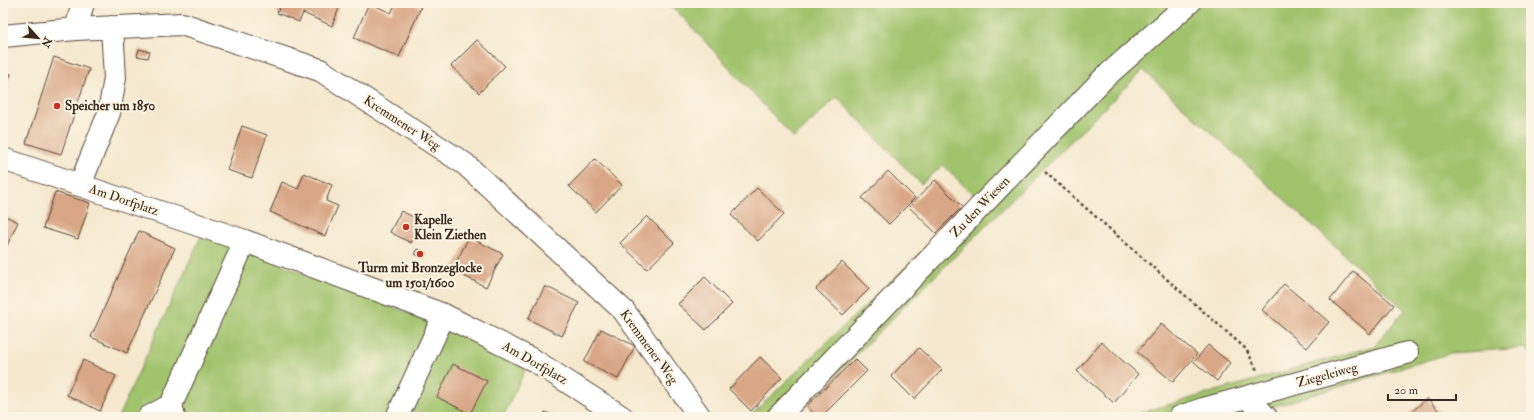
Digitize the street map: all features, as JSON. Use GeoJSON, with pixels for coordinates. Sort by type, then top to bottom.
{"type":"FeatureCollection","features":[{"type":"Feature","properties":{"kind":"street"},"geometry":{"type":"LineString","coordinates":[[76,29],[83,3]]}},
{"type":"Feature","properties":{"kind":"street","name":"Zu den Wiesen"},"geometry":{"type":"LineString","coordinates":[[778,417],[1104,78],[1189,3]]}},
{"type":"Feature","properties":{"kind":"street","name":"Kremmener Weg"},"geometry":{"type":"LineString","coordinates":[[3,36],[76,29],[182,24],[320,70],[465,164],[624,311],[700,417]]}},
{"type":"Feature","properties":{"kind":"street"},"geometry":{"type":"LineString","coordinates":[[80,185],[109,113],[115,78],[112,27]]}},
{"type":"Feature","properties":{"kind":"street","name":"Am Dorfplatz"},"geometry":{"type":"LineString","coordinates":[[3,159],[245,241],[444,315],[535,361],[622,417]]}},
{"type":"Feature","properties":{"kind":"street"},"geometry":{"type":"LineString","coordinates":[[149,417],[172,411],[245,241]]}},
{"type":"Feature","properties":{"kind":"street"},"geometry":{"type":"LineString","coordinates":[[398,417],[444,315]]}},
{"type":"Feature","properties":{"kind":"street","name":"Ziegeleiweg"},"geometry":{"type":"LineString","coordinates":[[1180,417],[1407,353]]}},
{"type":"Feature","properties":{"kind":"street"},"geometry":{"type":"LineString","coordinates":[[1247,397],[1266,417]]}},
{"type":"Feature","properties":{"kind":"path"},"geometry":{"type":"LineString","coordinates":[[1028,158],[1246,349],[1268,392]]}},
{"type":"Feature","properties":{"kind":"green space"},"geometry":{"type":"Polygon","coordinates":[[[665,3],[1531,3],[1531,355],[1525,348],[1451,353],[1239,417],[1125,417],[1374,346],[1405,310],[1143,70],[793,417],[732,417],[750,416],[977,199],[943,165],[921,184],[837,97],[794,138],[677,11],[665,3]]]}},
{"type":"Feature","properties":{"kind":"green space"},"geometry":{"type":"Polygon","coordinates":[[[202,234],[450,329],[526,368],[503,417],[118,417],[202,234]]]}},
{"type":"Feature","properties":{"kind":"building"},"geometry":{"type":"Polygon","coordinates":[[[282,3],[341,3],[332,26],[303,13],[299,22],[277,13],[282,3]]]}},
{"type":"Feature","properties":{"kind":"building"},"geometry":{"type":"Polygon","coordinates":[[[369,3],[391,13],[396,3],[411,3],[421,7],[399,57],[354,38],[369,3]]]}},
{"type":"Feature","properties":{"kind":"building"},"geometry":{"type":"Polygon","coordinates":[[[477,40],[505,66],[479,93],[451,66],[477,40]]]}},
{"type":"Feature","properties":{"kind":"building"},"geometry":{"type":"Polygon","coordinates":[[[139,49],[150,52],[148,58],[137,56],[139,49]]]}},
{"type":"Feature","properties":{"kind":"building","name":"Speicher um 1850"},"geometry":{"type":"Polygon","coordinates":[[[54,57],[89,69],[61,154],[26,143],[54,57]]]}},
{"type":"Feature","properties":{"kind":"building"},"geometry":{"type":"Polygon","coordinates":[[[3,70],[11,74],[6,85],[3,83],[3,70]]]}},
{"type":"Feature","properties":{"kind":"building"},"geometry":{"type":"Polygon","coordinates":[[[242,126],[267,135],[252,178],[227,170],[242,126]]]}},
{"type":"Feature","properties":{"kind":"building"},"geometry":{"type":"Polygon","coordinates":[[[595,159],[622,185],[596,212],[569,186],[595,159]]]}},
{"type":"Feature","properties":{"kind":"building"},"geometry":{"type":"Polygon","coordinates":[[[888,171],[915,198],[889,224],[862,198],[888,171]]]}},
{"type":"Feature","properties":{"kind":"building"},"geometry":{"type":"Polygon","coordinates":[[[304,173],[332,185],[326,201],[338,206],[325,236],[270,212],[282,182],[298,189],[304,173]]]}},
{"type":"Feature","properties":{"kind":"building"},"geometry":{"type":"Polygon","coordinates":[[[935,180],[962,207],[936,233],[909,207],[935,180]]]}},
{"type":"Feature","properties":{"kind":"building"},"geometry":{"type":"Polygon","coordinates":[[[757,188],[784,214],[758,241],[731,215],[757,188]]]}},
{"type":"Feature","properties":{"kind":"building"},"geometry":{"type":"Polygon","coordinates":[[[55,192],[90,203],[78,239],[43,228],[55,192]]]}},
{"type":"Feature","properties":{"kind":"building","name":"Kapelle Klein Ziethen"},"geometry":{"type":"Polygon","coordinates":[[[401,211],[422,221],[411,243],[390,232],[401,211]]]}},
{"type":"Feature","properties":{"kind":"building"},"geometry":{"type":"Polygon","coordinates":[[[3,215],[18,222],[3,254],[3,215]]]}},
{"type":"Feature","properties":{"kind":"building"},"geometry":{"type":"Polygon","coordinates":[[[647,216],[674,243],[647,269],[620,243],[647,216]]]}},
{"type":"Feature","properties":{"kind":"building"},"geometry":{"type":"Polygon","coordinates":[[[139,231],[175,248],[127,353],[91,337],[139,231]]]}},
{"type":"Feature","properties":{"kind":"building"},"geometry":{"type":"Polygon","coordinates":[[[469,237],[503,254],[486,287],[452,270],[469,237]]]}},
{"type":"Feature","properties":{"kind":"building","name":"Turm mit Bronzeglocke um 1501/1600"},"geometry":{"type":"Polygon","coordinates":[[[418,249],[426,253],[423,258],[415,254],[418,249]]]}},
{"type":"Feature","properties":{"kind":"building"},"geometry":{"type":"Polygon","coordinates":[[[842,262],[869,289],[843,315],[816,289],[842,262]]]}},
{"type":"Feature","properties":{"kind":"building"},"geometry":{"type":"Polygon","coordinates":[[[1353,271],[1394,305],[1370,334],[1330,300],[1353,271]]]}},
{"type":"Feature","properties":{"kind":"building"},"geometry":{"type":"Polygon","coordinates":[[[705,277],[732,304],[706,330],[678,304],[705,277]]]}},
{"type":"Feature","properties":{"kind":"building"},"geometry":{"type":"Polygon","coordinates":[[[1284,284],[1329,322],[1307,348],[1262,310],[1284,284]]]}},
{"type":"Feature","properties":{"kind":"building"},"geometry":{"type":"Polygon","coordinates":[[[545,286],[579,303],[562,336],[528,319],[545,286]]]}},
{"type":"Feature","properties":{"kind":"building"},"geometry":{"type":"Polygon","coordinates":[[[1161,324],[1197,354],[1173,382],[1137,352],[1161,324]]]}},
{"type":"Feature","properties":{"kind":"building"},"geometry":{"type":"Polygon","coordinates":[[[601,329],[635,346],[618,379],[584,362],[601,329]]]}},
{"type":"Feature","properties":{"kind":"building"},"geometry":{"type":"Polygon","coordinates":[[[1101,342],[1138,374],[1114,403],[1077,371],[1101,342]]]}},
{"type":"Feature","properties":{"kind":"building"},"geometry":{"type":"Polygon","coordinates":[[[1208,345],[1230,363],[1217,381],[1194,362],[1208,345]]]}},
{"type":"Feature","properties":{"kind":"building"},"geometry":{"type":"Polygon","coordinates":[[[919,348],[942,370],[914,399],[891,376],[919,348]]]}},
{"type":"Feature","properties":{"kind":"building"},"geometry":{"type":"Polygon","coordinates":[[[760,357],[782,378],[751,411],[729,389],[760,357]]]}},
{"type":"Feature","properties":{"kind":"building"},"geometry":{"type":"Polygon","coordinates":[[[855,359],[867,371],[821,417],[817,417],[807,406],[855,359]]]}},
{"type":"Feature","properties":{"kind":"building"},"geometry":{"type":"Polygon","coordinates":[[[83,360],[116,376],[100,411],[67,395],[83,360]]]}},
{"type":"Feature","properties":{"kind":"building"},"geometry":{"type":"Polygon","coordinates":[[[453,364],[487,381],[470,414],[437,397],[453,364]]]}},
{"type":"Feature","properties":{"kind":"building"},"geometry":{"type":"Polygon","coordinates":[[[1427,398],[1444,417],[1406,417],[1427,398]]]}},
{"type":"Feature","properties":{"kind":"building"},"geometry":{"type":"Polygon","coordinates":[[[545,412],[556,417],[543,417],[545,412]]]}},
{"type":"Feature","properties":{"kind":"place","name":"Speicher um 1850"},"geometry":{"type":"Point","coordinates":[57,106]}},
{"type":"Feature","properties":{"kind":"place","name":"Kapelle Klein Ziethen"},"geometry":{"type":"Point","coordinates":[406,227]}},
{"type":"Feature","properties":{"kind":"place","name":"Turm mit Bronzeglocke um 1501/1600"},"geometry":{"type":"Point","coordinates":[420,254]}}]}
